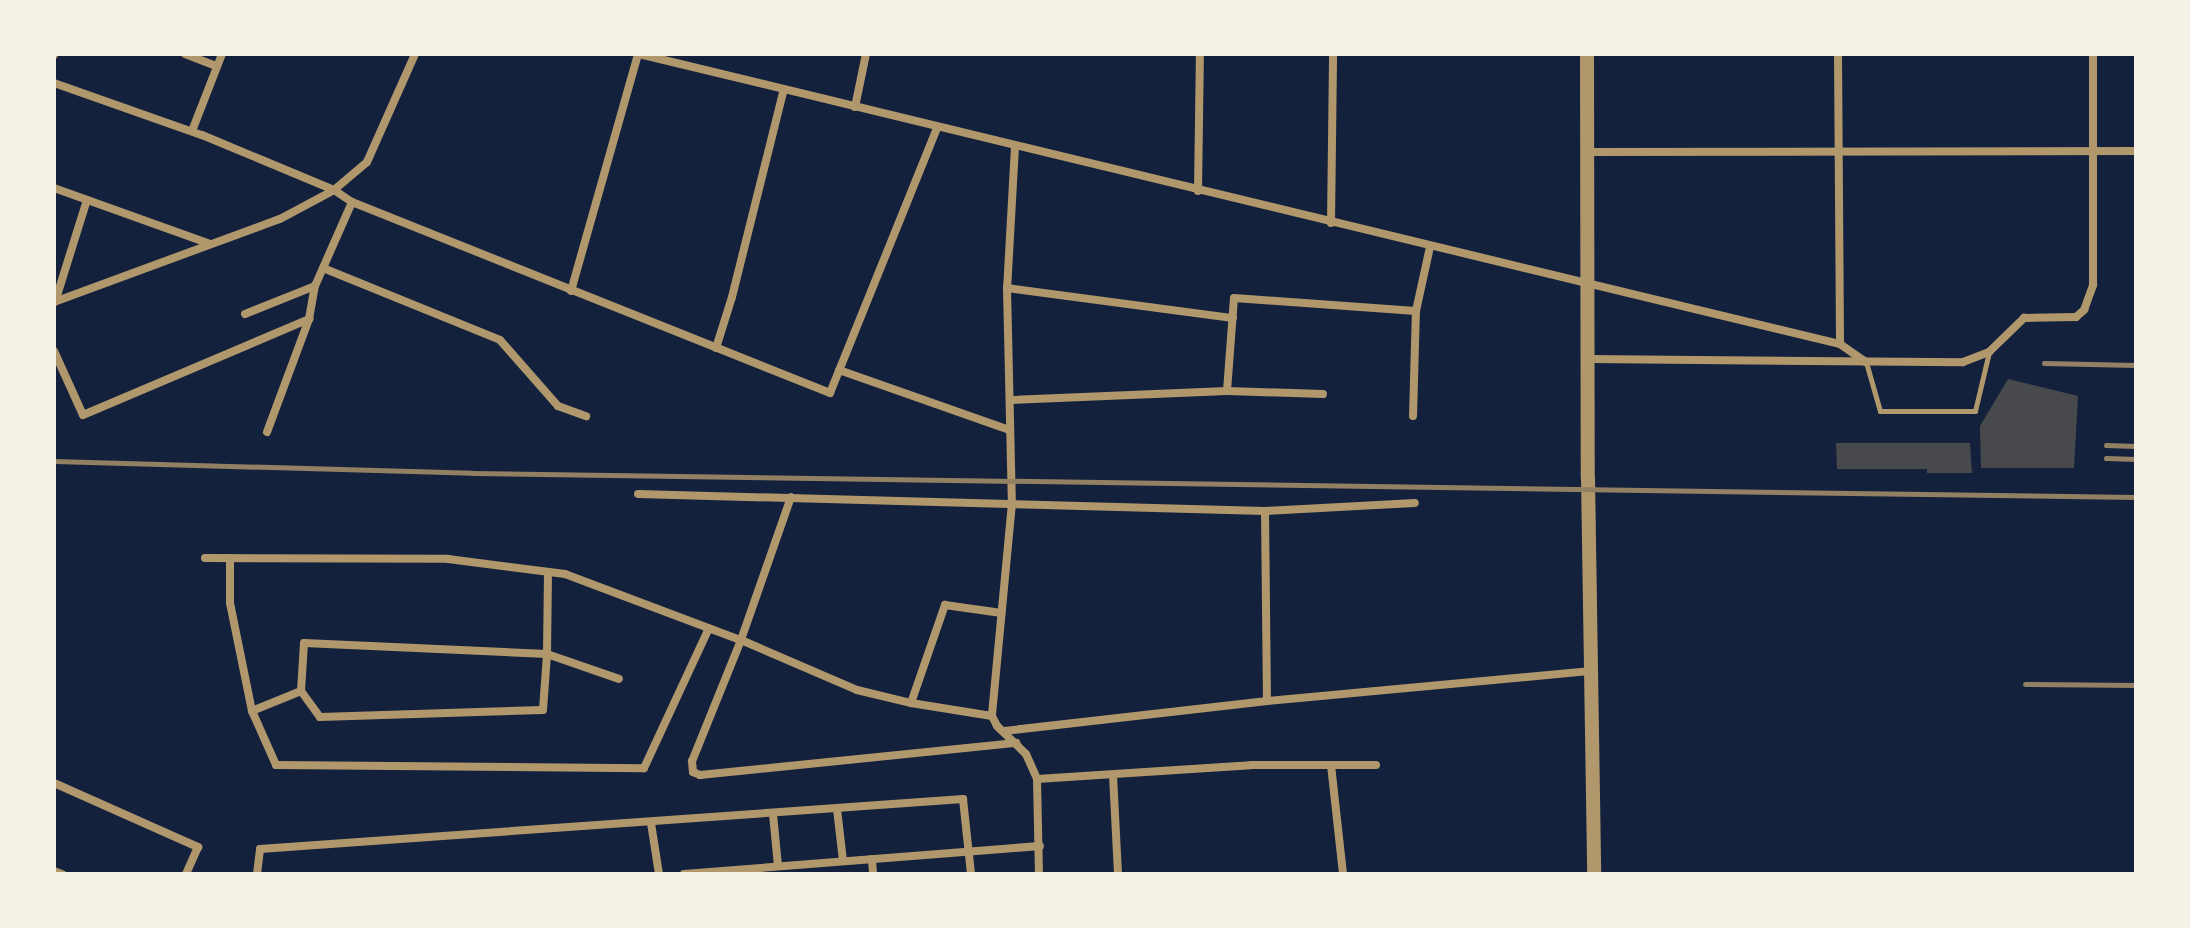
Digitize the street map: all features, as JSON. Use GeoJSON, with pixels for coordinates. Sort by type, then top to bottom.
{"type":"FeatureCollection","features":[{"type":"Feature","properties":{"kind":"street"},"geometry":{"type":"LineString","coordinates":[[185,54],[217,66]]}},
{"type":"Feature","properties":{"kind":"street"},"geometry":{"type":"LineString","coordinates":[[192,131],[222,54]]}},
{"type":"Feature","properties":{"kind":"street"},"geometry":{"type":"LineString","coordinates":[[54,302],[280,219],[334,190],[367,162],[415,54]]}},
{"type":"Feature","properties":{"kind":"street"},"geometry":{"type":"LineString","coordinates":[[571,291],[638,54],[658,56],[937,128],[1840,344],[1866,362]]}},
{"type":"Feature","properties":{"kind":"street"},"geometry":{"type":"LineString","coordinates":[[855,107],[866,54]]}},
{"type":"Feature","properties":{"kind":"street"},"geometry":{"type":"LineString","coordinates":[[1198,191],[1200,54]]}},
{"type":"Feature","properties":{"kind":"street"},"geometry":{"type":"LineString","coordinates":[[1331,223],[1333,54]]}},
{"type":"Feature","properties":{"kind":"street"},"geometry":{"type":"LineString","coordinates":[[1587,54],[1587,359],[1594,874]]}},
{"type":"Feature","properties":{"kind":"street"},"geometry":{"type":"LineString","coordinates":[[1838,54],[1840,344]]}},
{"type":"Feature","properties":{"kind":"street"},"geometry":{"type":"LineString","coordinates":[[1587,359],[1963,362],[1989,352],[2024,318],[2076,317],[2084,310],[2093,285],[2093,54]]}},
{"type":"Feature","properties":{"kind":"street"},"geometry":{"type":"LineString","coordinates":[[54,83],[192,131],[334,190],[352,202],[830,393],[937,128]]}},
{"type":"Feature","properties":{"kind":"street"},"geometry":{"type":"LineString","coordinates":[[716,348],[732,297],[784,89]]}},
{"type":"Feature","properties":{"kind":"street"},"geometry":{"type":"LineString","coordinates":[[992,716],[1012,503],[1007,288],[1015,147]]}},
{"type":"Feature","properties":{"kind":"street"},"geometry":{"type":"LineString","coordinates":[[1587,152],[2136,151]]}},
{"type":"Feature","properties":{"kind":"street"},"geometry":{"type":"LineString","coordinates":[[54,188],[211,245]]}},
{"type":"Feature","properties":{"kind":"street"},"geometry":{"type":"LineString","coordinates":[[54,302],[87,200]]}},
{"type":"Feature","properties":{"kind":"street"},"geometry":{"type":"LineString","coordinates":[[267,432],[309,319],[315,286],[352,202]]}},
{"type":"Feature","properties":{"kind":"street"},"geometry":{"type":"LineString","coordinates":[[1413,416],[1416,311],[1430,247]]}},
{"type":"Feature","properties":{"kind":"street"},"geometry":{"type":"LineString","coordinates":[[323,268],[500,340],[558,406],[586,416]]}},
{"type":"Feature","properties":{"kind":"street"},"geometry":{"type":"LineString","coordinates":[[245,314],[315,286]]}},
{"type":"Feature","properties":{"kind":"street"},"geometry":{"type":"LineString","coordinates":[[1007,288],[1233,318]]}},
{"type":"Feature","properties":{"kind":"street"},"geometry":{"type":"LineString","coordinates":[[1227,391],[1234,298],[1416,311]]}},
{"type":"Feature","properties":{"kind":"street"},"geometry":{"type":"LineString","coordinates":[[54,351],[83,415],[309,319]]}},
{"type":"Feature","properties":{"kind":"street"},"geometry":{"type":"LineString","coordinates":[[839,370],[1009,430]]}},
{"type":"Feature","properties":{"kind":"street"},"geometry":{"type":"LineString","coordinates":[[1011,400],[1227,391],[1323,394]]}},
{"type":"Feature","properties":{"kind":"street"},"geometry":{"type":"LineString","coordinates":[[638,494],[1265,511],[1415,503]]}},
{"type":"Feature","properties":{"kind":"street"},"geometry":{"type":"LineString","coordinates":[[791,497],[741,640],[691,768],[700,775],[1016,743]]}},
{"type":"Feature","properties":{"kind":"street"},"geometry":{"type":"LineString","coordinates":[[1265,511],[1267,701]]}},
{"type":"Feature","properties":{"kind":"street"},"geometry":{"type":"LineString","coordinates":[[205,558],[448,559],[565,574],[741,640],[857,690],[911,703],[992,716],[1016,743],[1037,779],[1039,874]]}},
{"type":"Feature","properties":{"kind":"street"},"geometry":{"type":"LineString","coordinates":[[230,558],[230,603],[252,711],[276,765],[644,768],[709,628]]}},
{"type":"Feature","properties":{"kind":"street"},"geometry":{"type":"LineString","coordinates":[[548,572],[547,654],[543,710],[320,717],[301,691],[304,643],[547,654],[619,679]]}},
{"type":"Feature","properties":{"kind":"street"},"geometry":{"type":"LineString","coordinates":[[911,703],[945,605],[1001,613]]}},
{"type":"Feature","properties":{"kind":"street"},"geometry":{"type":"LineString","coordinates":[[1004,731],[1267,701],[1593,671]]}},
{"type":"Feature","properties":{"kind":"street"},"geometry":{"type":"LineString","coordinates":[[252,711],[301,691]]}},
{"type":"Feature","properties":{"kind":"street"},"geometry":{"type":"LineString","coordinates":[[1037,779],[1251,765],[1376,765]]}},
{"type":"Feature","properties":{"kind":"street"},"geometry":{"type":"LineString","coordinates":[[1331,765],[1343,874]]}},
{"type":"Feature","properties":{"kind":"street"},"geometry":{"type":"LineString","coordinates":[[1113,775],[1118,874]]}},
{"type":"Feature","properties":{"kind":"street"},"geometry":{"type":"LineString","coordinates":[[54,783],[198,847],[186,874]]}},
{"type":"Feature","properties":{"kind":"street"},"geometry":{"type":"LineString","coordinates":[[257,874],[260,849],[963,799],[971,874]]}},
{"type":"Feature","properties":{"kind":"street"},"geometry":{"type":"LineString","coordinates":[[837,809],[843,861]]}},
{"type":"Feature","properties":{"kind":"street"},"geometry":{"type":"LineString","coordinates":[[773,814],[778,866]]}},
{"type":"Feature","properties":{"kind":"street"},"geometry":{"type":"LineString","coordinates":[[651,823],[659,874]]}},
{"type":"Feature","properties":{"kind":"street"},"geometry":{"type":"LineString","coordinates":[[684,874],[753,871],[778,866],[1040,846]]}},
{"type":"Feature","properties":{"kind":"street"},"geometry":{"type":"LineString","coordinates":[[872,859],[873,874]]}},
{"type":"Feature","properties":{"kind":"street"},"geometry":{"type":"LineString","coordinates":[[817,863],[818,874]]}},
{"type":"Feature","properties":{"kind":"street"},"geometry":{"type":"LineString","coordinates":[[54,871],[62,874]]}},
{"type":"Feature","properties":{"kind":"lane"},"geometry":{"type":"LineString","coordinates":[[1866,362],[1880,411],[1975,411],[1989,352]]}},
{"type":"Feature","properties":{"kind":"building"},"geometry":{"type":"Polygon","coordinates":[[[2008,379],[2078,396],[2074,468],[1981,468],[1980,426],[2008,379]]]}},
{"type":"Feature","properties":{"kind":"building"},"geometry":{"type":"Polygon","coordinates":[[[1836,443],[1970,443],[1972,473],[1927,473],[1927,469],[1837,469],[1836,443]]]}},
{"type":"Feature","properties":{"kind":"railway"},"geometry":{"type":"LineString","coordinates":[[2044,363],[2136,365]]}},
{"type":"Feature","properties":{"kind":"railway"},"geometry":{"type":"LineString","coordinates":[[2106,445],[2136,446]]}},
{"type":"Feature","properties":{"kind":"railway"},"geometry":{"type":"LineString","coordinates":[[2106,458],[2136,459]]}},
{"type":"Feature","properties":{"kind":"railway"},"geometry":{"type":"LineString","coordinates":[[54,461],[472,473],[2136,497]]}},
{"type":"Feature","properties":{"kind":"railway"},"geometry":{"type":"LineString","coordinates":[[2025,684],[2136,685]]}}]}
